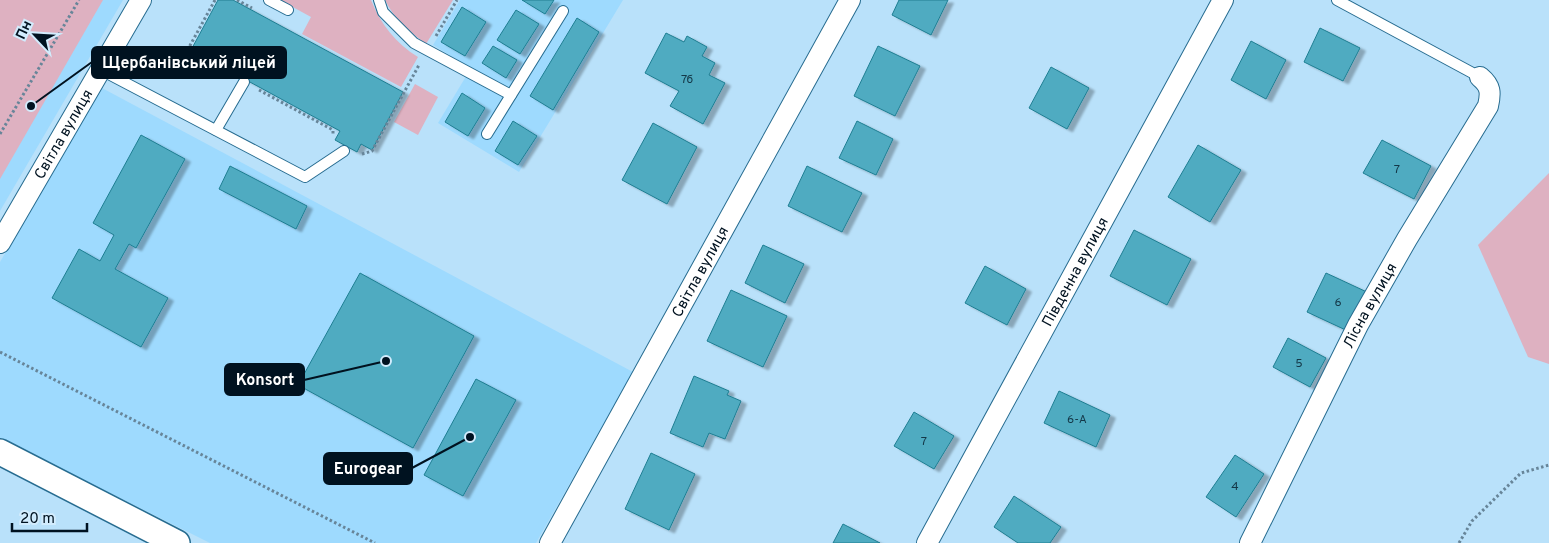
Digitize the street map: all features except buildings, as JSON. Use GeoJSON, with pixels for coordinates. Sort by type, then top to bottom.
{"type":"FeatureCollection","features":[{"type":"Feature","properties":{"kind":"street","name":"Світла вулиця"},"geometry":{"type":"LineString","coordinates":[[0,243],[142,0]]}},
{"type":"Feature","properties":{"kind":"street","name":"Світла вулиця"},"geometry":{"type":"LineString","coordinates":[[550,543],[850,0]]}},
{"type":"Feature","properties":{"kind":"street","name":"Південна вулиця"},"geometry":{"type":"LineString","coordinates":[[928,543],[1223,0]]}},
{"type":"Feature","properties":{"kind":"street","name":"Лісна вулиця"},"geometry":{"type":"LineString","coordinates":[[1250,543],[1358,325],[1407,239],[1488,106],[1491,94],[1488,83],[1480,77]]}},
{"type":"Feature","properties":{"kind":"street"},"geometry":{"type":"LineString","coordinates":[[0,452],[177,543]]}},
{"type":"Feature","properties":{"kind":"lane"},"geometry":{"type":"LineString","coordinates":[[269,0],[288,10]]}},
{"type":"Feature","properties":{"kind":"lane"},"geometry":{"type":"LineString","coordinates":[[379,0],[384,12],[414,43],[511,96]]}},
{"type":"Feature","properties":{"kind":"lane"},"geometry":{"type":"LineString","coordinates":[[1337,0],[1480,77]]}},
{"type":"Feature","properties":{"kind":"lane"},"geometry":{"type":"LineString","coordinates":[[488,134],[564,11]]}},
{"type":"Feature","properties":{"kind":"lane"},"geometry":{"type":"LineString","coordinates":[[100,70],[305,177],[344,151]]}},
{"type":"Feature","properties":{"kind":"lane"},"geometry":{"type":"LineString","coordinates":[[216,130],[244,82]]}},
{"type":"Feature","properties":{"kind":"path"},"geometry":{"type":"LineString","coordinates":[[0,134],[79,0]]}},
{"type":"Feature","properties":{"kind":"path"},"geometry":{"type":"LineString","coordinates":[[344,151],[357,155],[372,151],[457,0]]}},
{"type":"Feature","properties":{"kind":"path"},"geometry":{"type":"LineString","coordinates":[[0,352],[375,543]]}},
{"type":"Feature","properties":{"kind":"path"},"geometry":{"type":"LineString","coordinates":[[1459,543],[1472,521],[1521,473],[1549,464]]}},
{"type":"Feature","properties":{"kind":"shaded area"},"geometry":{"type":"Polygon","coordinates":[[[0,0],[123,0],[0,211],[0,0]]]}},
{"type":"Feature","properties":{"kind":"shaded area"},"geometry":{"type":"Polygon","coordinates":[[[0,0],[103,0],[0,179],[0,0]]]}},
{"type":"Feature","properties":{"kind":"shaded area"},"geometry":{"type":"Polygon","coordinates":[[[280,0],[371,0],[379,17],[390,32],[403,46],[418,57],[401,87],[302,34],[311,17],[280,0]]]}},
{"type":"Feature","properties":{"kind":"shaded area"},"geometry":{"type":"Polygon","coordinates":[[[385,0],[453,0],[426,44],[408,30],[385,0]]]}},
{"type":"Feature","properties":{"kind":"shaded area"},"geometry":{"type":"Polygon","coordinates":[[[460,0],[623,0],[519,172],[438,123],[471,68],[433,45],[460,0]]]}},
{"type":"Feature","properties":{"kind":"shaded area"},"geometry":{"type":"Polygon","coordinates":[[[415,84],[438,97],[418,135],[394,122],[415,84]]]}},
{"type":"Feature","properties":{"kind":"shaded area"},"geometry":{"type":"Polygon","coordinates":[[[102,88],[633,372],[536,543],[210,543],[0,438],[0,262],[102,88]]]}},
{"type":"Feature","properties":{"kind":"shaded area"},"geometry":{"type":"Polygon","coordinates":[[[1549,173],[1549,364],[1528,357],[1478,245],[1549,173]]]}},
{"type":"Feature","properties":{"kind":"place","name":"Щербанівський ліцей"},"geometry":{"type":"Point","coordinates":[31,106]}},
{"type":"Feature","properties":{"kind":"place","name":"Konsort"},"geometry":{"type":"Point","coordinates":[386,361]}},
{"type":"Feature","properties":{"kind":"place","name":"Eurogear"},"geometry":{"type":"Point","coordinates":[470,437]}}]}
